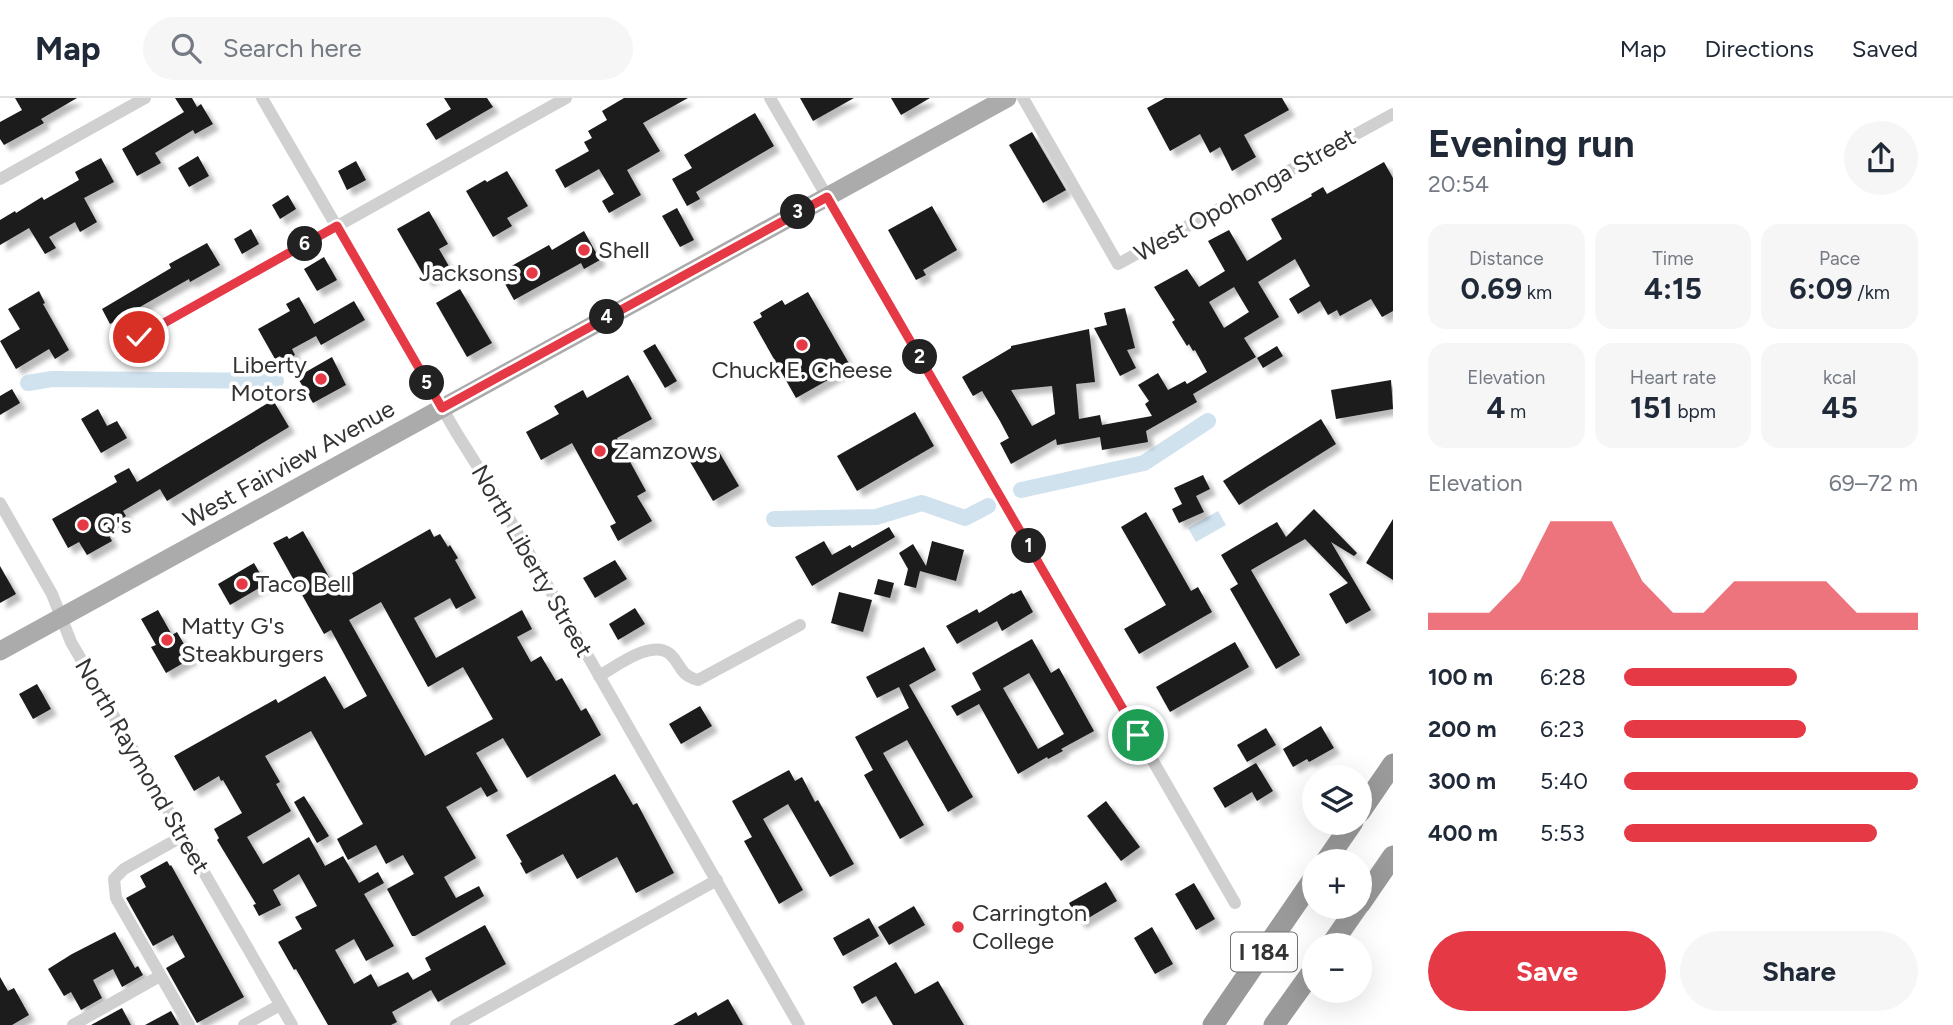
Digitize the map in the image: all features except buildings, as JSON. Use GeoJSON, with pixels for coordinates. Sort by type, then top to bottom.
{"type":"FeatureCollection","features":[{"type":"Feature","properties":{"kind":"highway"},"geometry":{"type":"LineString","coordinates":[[1372,795],[1393,764]]}},
{"type":"Feature","properties":{"kind":"highway","name":"I 184"},"geometry":{"type":"LineString","coordinates":[[1372,886],[1393,856]]}},
{"type":"Feature","properties":{"kind":"highway","name":"I 184"},"geometry":{"type":"LineString","coordinates":[[1213,1025],[1302,895]]}},
{"type":"Feature","properties":{"kind":"highway","name":"I 184"},"geometry":{"type":"LineString","coordinates":[[1274,1025],[1302,985]]}},
{"type":"Feature","properties":{"kind":"main road","name":"West Fairview Avenue"},"geometry":{"type":"LineString","coordinates":[[0,651],[1007,98]]}},
{"type":"Feature","properties":{"kind":"street"},"geometry":{"type":"LineString","coordinates":[[0,179],[145,98]]}},
{"type":"Feature","properties":{"kind":"street","name":"North Liberty Street"},"geometry":{"type":"LineString","coordinates":[[262,98],[442,408],[498,499],[799,1025]]}},
{"type":"Feature","properties":{"kind":"street"},"geometry":{"type":"LineString","coordinates":[[123,346],[566,98]]}},
{"type":"Feature","properties":{"kind":"street"},"geometry":{"type":"LineString","coordinates":[[771,98],[1235,903]]}},
{"type":"Feature","properties":{"kind":"street","name":"West Opohonga Street"},"geometry":{"type":"LineString","coordinates":[[1023,98],[1118,264],[1393,114]]}},
{"type":"Feature","properties":{"kind":"street","name":"North Raymond Street"},"geometry":{"type":"LineString","coordinates":[[0,503],[52,594],[71,642],[292,1025]]}},
{"type":"Feature","properties":{"kind":"street"},"geometry":{"type":"LineString","coordinates":[[599,676],[645,650],[656,648],[671,655],[688,677],[698,680],[800,625]]}},
{"type":"Feature","properties":{"kind":"street"},"geometry":{"type":"LineString","coordinates":[[183,836],[124,869],[114,879],[116,898],[189,1025]]}},
{"type":"Feature","properties":{"kind":"street"},"geometry":{"type":"LineString","coordinates":[[456,1025],[717,880]]}},
{"type":"Feature","properties":{"kind":"street"},"geometry":{"type":"LineString","coordinates":[[73,1025],[160,976]]}},
{"type":"Feature","properties":{"kind":"street"},"geometry":{"type":"LineString","coordinates":[[244,1025],[280,1005]]}},
{"type":"Feature","properties":{"kind":"water"},"geometry":{"type":"Polygon","coordinates":[[[1218,511],[1226,525],[1196,542],[1188,528],[1218,511]]]}},
{"type":"Feature","properties":{"kind":"waterway"},"geometry":{"type":"LineString","coordinates":[[28,383],[52,379],[276,381]]}},
{"type":"Feature","properties":{"kind":"waterway"},"geometry":{"type":"LineString","coordinates":[[1021,490],[1144,463],[1208,421]]}},
{"type":"Feature","properties":{"kind":"waterway"},"geometry":{"type":"LineString","coordinates":[[774,519],[876,517],[922,503],[965,518],[988,506]]}},
{"type":"Feature","properties":{"kind":"place","name":"Shell"},"geometry":{"type":"Point","coordinates":[584,250]}},
{"type":"Feature","properties":{"kind":"place","name":"Jacksons"},"geometry":{"type":"Point","coordinates":[532,273]}},
{"type":"Feature","properties":{"kind":"place","name":"Chuck E. Cheese"},"geometry":{"type":"Point","coordinates":[802,345]}},
{"type":"Feature","properties":{"kind":"place","name":"Liberty Motors"},"geometry":{"type":"Point","coordinates":[321,379]}},
{"type":"Feature","properties":{"kind":"place","name":"Zamzows"},"geometry":{"type":"Point","coordinates":[600,451]}},
{"type":"Feature","properties":{"kind":"place","name":"Q's"},"geometry":{"type":"Point","coordinates":[83,525]}},
{"type":"Feature","properties":{"kind":"place","name":"Taco Bell"},"geometry":{"type":"Point","coordinates":[242,584]}},
{"type":"Feature","properties":{"kind":"place","name":"Matty G's Steakburgers"},"geometry":{"type":"Point","coordinates":[167,640]}},
{"type":"Feature","properties":{"kind":"place","name":"Carrington College"},"geometry":{"type":"Point","coordinates":[958,927]}},
{"type":"Feature","properties":{"kind":"route"},"geometry":{"type":"LineString","coordinates":[[139,337],[337,226],[442,408],[827,197],[1138,735]]}}]}
